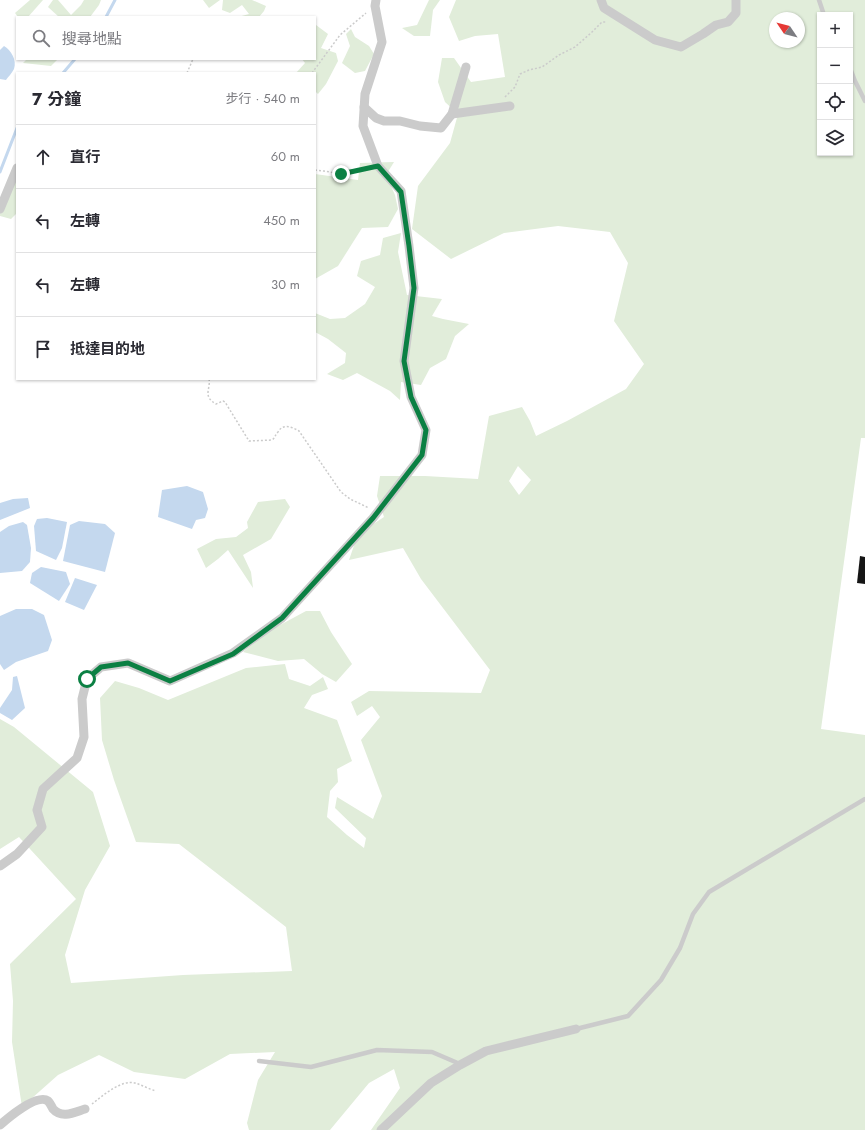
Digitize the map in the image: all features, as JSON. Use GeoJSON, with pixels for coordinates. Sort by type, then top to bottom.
{"type":"FeatureCollection","features":[{"type":"Feature","properties":{"kind":"street"},"geometry":{"type":"LineString","coordinates":[[601,0],[604,8],[654,40],[681,47],[716,25],[728,22],[736,13],[736,0]]}},
{"type":"Feature","properties":{"kind":"street"},"geometry":{"type":"LineString","coordinates":[[0,866],[17,854],[42,827],[37,810],[43,789],[77,758],[84,736],[82,699],[87,679],[101,667],[128,663],[170,681],[233,654],[282,618],[378,512],[422,455],[426,430],[411,397],[404,361],[414,288],[401,192],[378,166],[363,126],[365,94],[382,42],[376,3]]}},
{"type":"Feature","properties":{"kind":"street"},"geometry":{"type":"LineString","coordinates":[[364,107],[376,118],[384,121],[400,121],[420,126],[441,128],[452,114],[466,67]]}},
{"type":"Feature","properties":{"kind":"street"},"geometry":{"type":"LineString","coordinates":[[452,114],[510,106]]}},
{"type":"Feature","properties":{"kind":"street"},"geometry":{"type":"LineString","coordinates":[[0,209],[16,170]]}},
{"type":"Feature","properties":{"kind":"street"},"geometry":{"type":"LineString","coordinates":[[381,1130],[431,1084],[460,1065],[486,1052],[576,1029]]}},
{"type":"Feature","properties":{"kind":"street"},"geometry":{"type":"LineString","coordinates":[[0,1125],[34,1100],[42,1099],[48,1101],[54,1110],[60,1113],[66,1114],[86,1109]]}},
{"type":"Feature","properties":{"kind":"lane"},"geometry":{"type":"LineString","coordinates":[[819,0],[823,12]]}},
{"type":"Feature","properties":{"kind":"lane"},"geometry":{"type":"LineString","coordinates":[[853,76],[865,100]]}},
{"type":"Feature","properties":{"kind":"lane"},"geometry":{"type":"LineString","coordinates":[[576,1029],[628,1016],[661,980],[680,948],[693,914],[709,892],[865,799]]}},
{"type":"Feature","properties":{"kind":"lane"},"geometry":{"type":"LineString","coordinates":[[259,1061],[311,1067],[377,1050],[432,1052],[460,1065]]}},
{"type":"Feature","properties":{"kind":"path"},"geometry":{"type":"LineString","coordinates":[[313,72],[340,35],[376,3]]}},
{"type":"Feature","properties":{"kind":"path"},"geometry":{"type":"LineString","coordinates":[[496,108],[514,87],[520,74],[542,67],[559,55],[575,48],[602,22],[612,22],[622,19]]}},
{"type":"Feature","properties":{"kind":"path"},"geometry":{"type":"LineString","coordinates":[[187,72],[193,60]]}},
{"type":"Feature","properties":{"kind":"path"},"geometry":{"type":"LineString","coordinates":[[316,170],[341,174],[378,166]]}},
{"type":"Feature","properties":{"kind":"path"},"geometry":{"type":"LineString","coordinates":[[209,380],[210,384],[207,391],[210,400],[216,404],[223,401],[225,402],[250,441],[272,440],[281,428],[284,427],[299,431],[341,492],[350,499],[378,512]]}},
{"type":"Feature","properties":{"kind":"path"},"geometry":{"type":"LineString","coordinates":[[86,1109],[120,1085],[128,1082],[135,1082],[156,1091]]}},
{"type":"Feature","properties":{"kind":"green space"},"geometry":{"type":"Polygon","coordinates":[[[30,0],[43,0],[29,16],[17,16],[15,13],[30,0]]]}},
{"type":"Feature","properties":{"kind":"green space"},"geometry":{"type":"Polygon","coordinates":[[[53,0],[58,0],[71,15],[84,0],[101,0],[91,16],[58,16],[48,7],[53,0]]]}},
{"type":"Feature","properties":{"kind":"green space"},"geometry":{"type":"Polygon","coordinates":[[[203,0],[220,0],[209,8],[203,0]]]}},
{"type":"Feature","properties":{"kind":"green space"},"geometry":{"type":"Polygon","coordinates":[[[223,0],[252,0],[266,6],[260,16],[242,16],[249,14],[242,5],[230,13],[222,10],[223,0]]]}},
{"type":"Feature","properties":{"kind":"green space"},"geometry":{"type":"Polygon","coordinates":[[[429,0],[440,0],[433,10],[430,36],[414,36],[402,28],[417,25],[429,0]]]}},
{"type":"Feature","properties":{"kind":"green space"},"geometry":{"type":"Polygon","coordinates":[[[456,0],[865,0],[865,438],[861,438],[821,729],[865,735],[865,1130],[371,1130],[400,1088],[394,1069],[369,1083],[330,1130],[249,1130],[247,1123],[258,1080],[275,1052],[230,1054],[185,1079],[134,1072],[99,1055],[58,1075],[22,1107],[12,1042],[13,1001],[10,964],[76,899],[19,837],[0,849],[0,719],[14,727],[93,792],[110,846],[85,890],[65,955],[71,983],[183,975],[292,971],[286,927],[179,844],[136,842],[114,780],[102,740],[100,698],[115,681],[139,688],[168,700],[246,668],[285,664],[289,679],[310,686],[323,677],[328,689],[312,695],[304,708],[337,720],[352,761],[337,769],[338,782],[330,791],[327,817],[364,848],[366,838],[335,808],[337,797],[373,819],[382,796],[361,740],[380,717],[372,706],[357,716],[351,702],[369,691],[481,693],[490,670],[421,579],[403,548],[349,560],[358,534],[384,517],[377,496],[380,476],[425,476],[478,479],[489,416],[522,407],[536,436],[626,389],[644,364],[614,321],[628,263],[610,232],[558,226],[504,233],[451,259],[412,229],[418,186],[450,143],[458,114],[445,102],[438,82],[442,58],[454,58],[471,82],[505,77],[498,34],[475,36],[459,41],[449,17],[456,0]],[[518,466],[509,481],[519,495],[531,480],[518,466]]]}},
{"type":"Feature","properties":{"kind":"green space"},"geometry":{"type":"Polygon","coordinates":[[[316,25],[328,34],[321,48],[336,53],[338,61],[326,84],[318,94],[316,92],[316,72],[297,72],[305,63],[303,60],[316,60],[316,25]]]}},
{"type":"Feature","properties":{"kind":"green space"},"geometry":{"type":"Polygon","coordinates":[[[351,29],[355,37],[369,46],[374,54],[365,71],[355,73],[342,63],[350,46],[346,34],[351,29]]]}},
{"type":"Feature","properties":{"kind":"green space"},"geometry":{"type":"Polygon","coordinates":[[[26,60],[57,60],[51,66],[23,63],[26,60]]]}},
{"type":"Feature","properties":{"kind":"green space"},"geometry":{"type":"Polygon","coordinates":[[[394,162],[386,175],[395,195],[398,209],[388,227],[362,228],[338,266],[316,278],[316,174],[358,180],[360,163],[394,162]]]}},
{"type":"Feature","properties":{"kind":"green space"},"geometry":{"type":"Polygon","coordinates":[[[16,175],[16,214],[11,219],[0,216],[0,198],[16,175]]]}},
{"type":"Feature","properties":{"kind":"green space"},"geometry":{"type":"Polygon","coordinates":[[[401,233],[398,252],[407,295],[442,299],[432,316],[469,324],[455,336],[446,359],[430,368],[421,385],[401,382],[400,400],[390,391],[357,373],[343,380],[327,374],[345,363],[346,353],[328,339],[316,333],[316,313],[330,319],[345,318],[365,304],[375,287],[357,276],[361,261],[380,255],[383,238],[401,233]]]}},
{"type":"Feature","properties":{"kind":"green space"},"geometry":{"type":"Polygon","coordinates":[[[285,499],[290,507],[271,539],[243,555],[251,572],[253,588],[228,550],[206,568],[197,549],[216,539],[236,537],[248,528],[247,522],[258,502],[285,499]]]}},
{"type":"Feature","properties":{"kind":"green space"},"geometry":{"type":"Polygon","coordinates":[[[306,611],[320,611],[331,632],[352,664],[336,682],[322,674],[304,659],[278,661],[243,652],[269,631],[306,611]]]}},
{"type":"Feature","properties":{"kind":"water"},"geometry":{"type":"Polygon","coordinates":[[[4,46],[9,50],[15,62],[14,69],[6,80],[0,79],[0,50],[4,46]]]}},
{"type":"Feature","properties":{"kind":"water"},"geometry":{"type":"Polygon","coordinates":[[[187,486],[203,492],[208,509],[205,518],[196,520],[192,529],[158,517],[162,490],[187,486]]]}},
{"type":"Feature","properties":{"kind":"water"},"geometry":{"type":"Polygon","coordinates":[[[28,498],[30,508],[0,520],[0,503],[13,499],[28,498]]]}},
{"type":"Feature","properties":{"kind":"water"},"geometry":{"type":"Polygon","coordinates":[[[47,518],[67,522],[62,548],[56,560],[36,551],[34,526],[37,519],[47,518]]]}},
{"type":"Feature","properties":{"kind":"water"},"geometry":{"type":"Polygon","coordinates":[[[79,521],[105,524],[115,533],[105,572],[63,561],[70,525],[79,521]]]}},
{"type":"Feature","properties":{"kind":"water"},"geometry":{"type":"Polygon","coordinates":[[[23,522],[27,525],[31,548],[30,562],[22,571],[0,573],[0,532],[9,526],[23,522]]]}},
{"type":"Feature","properties":{"kind":"water"},"geometry":{"type":"Polygon","coordinates":[[[41,567],[66,572],[70,584],[59,601],[30,583],[32,573],[41,567]]]}},
{"type":"Feature","properties":{"kind":"water"},"geometry":{"type":"Polygon","coordinates":[[[75,578],[97,585],[84,610],[65,602],[75,578]]]}},
{"type":"Feature","properties":{"kind":"water"},"geometry":{"type":"Polygon","coordinates":[[[16,609],[32,609],[44,615],[52,640],[48,651],[16,662],[4,670],[0,664],[0,616],[16,609]]]}},
{"type":"Feature","properties":{"kind":"water"},"geometry":{"type":"Polygon","coordinates":[[[17,676],[25,708],[12,720],[0,713],[0,708],[12,690],[13,677],[17,676]]]}},
{"type":"Feature","properties":{"kind":"building"},"geometry":{"type":"Polygon","coordinates":[[[860,556],[865,557],[865,584],[857,583],[860,556]]]}},
{"type":"Feature","properties":{"kind":"waterway"},"geometry":{"type":"LineString","coordinates":[[107,16],[115,0]]}},
{"type":"Feature","properties":{"kind":"waterway"},"geometry":{"type":"LineString","coordinates":[[64,72],[74,60]]}},
{"type":"Feature","properties":{"kind":"waterway"},"geometry":{"type":"LineString","coordinates":[[0,172],[16,131]]}},
{"type":"Feature","properties":{"kind":"route"},"geometry":{"type":"LineString","coordinates":[[87,679],[101,667],[128,663],[170,681],[233,654],[282,618],[373,518],[422,455],[426,430],[411,397],[404,361],[414,288],[401,192],[378,166],[341,174]]}}]}
